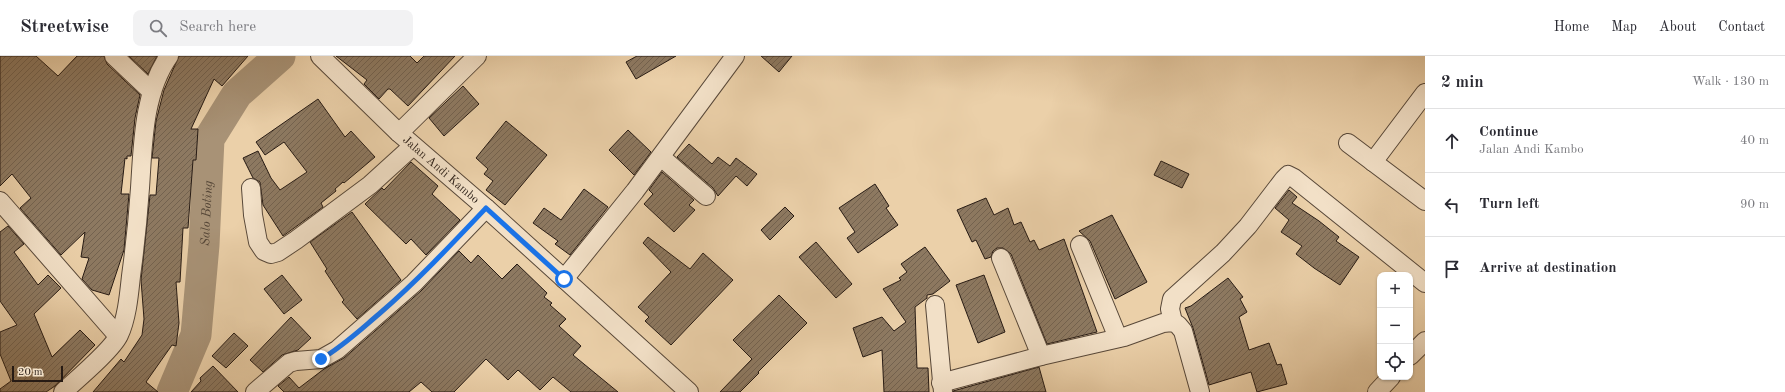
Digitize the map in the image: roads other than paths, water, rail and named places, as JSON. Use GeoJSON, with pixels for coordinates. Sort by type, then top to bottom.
{"type":"FeatureCollection","features":[{"type":"Feature","properties":{"kind":"street"},"geometry":{"type":"LineString","coordinates":[[114,56],[152,92]]}},
{"type":"Feature","properties":{"kind":"street"},"geometry":{"type":"LineString","coordinates":[[63,392],[118,336],[126,311],[136,233],[141,162],[152,92],[156,78],[169,56]]}},
{"type":"Feature","properties":{"kind":"street"},"geometry":{"type":"LineString","coordinates":[[398,133],[477,56]]}},
{"type":"Feature","properties":{"kind":"street"},"geometry":{"type":"LineString","coordinates":[[564,279],[661,157],[736,56]]}},
{"type":"Feature","properties":{"kind":"street","name":"Jalan Andi Kambo"},"geometry":{"type":"LineString","coordinates":[[327,59],[398,133],[486,208],[564,279],[668,386],[689,392]]}},
{"type":"Feature","properties":{"kind":"street"},"geometry":{"type":"LineString","coordinates":[[1374,162],[1425,93]]}},
{"type":"Feature","properties":{"kind":"street"},"geometry":{"type":"LineString","coordinates":[[1348,143],[1425,201]]}},
{"type":"Feature","properties":{"kind":"street"},"geometry":{"type":"LineString","coordinates":[[251,188],[252,215],[258,242],[264,251],[271,254],[278,252],[370,185],[413,146]]}},
{"type":"Feature","properties":{"kind":"street"},"geometry":{"type":"LineString","coordinates":[[661,157],[706,196]]}},
{"type":"Feature","properties":{"kind":"street"},"geometry":{"type":"LineString","coordinates":[[1173,322],[1170,309],[1172,299],[1204,271],[1248,226],[1284,178],[1288,175],[1294,178],[1425,283]]}},
{"type":"Feature","properties":{"kind":"street"},"geometry":{"type":"LineString","coordinates":[[0,201],[118,336]]}},
{"type":"Feature","properties":{"kind":"street"},"geometry":{"type":"LineString","coordinates":[[256,392],[289,363],[321,359],[337,350],[414,283],[486,208]]}},
{"type":"Feature","properties":{"kind":"street"},"geometry":{"type":"LineString","coordinates":[[1080,245],[1118,338]]}},
{"type":"Feature","properties":{"kind":"street"},"geometry":{"type":"LineString","coordinates":[[1001,258],[1041,356]]}},
{"type":"Feature","properties":{"kind":"street"},"geometry":{"type":"LineString","coordinates":[[935,305],[942,387],[1041,356],[1118,338],[1173,322],[1183,331],[1200,392]]}},
{"type":"Feature","properties":{"kind":"street"},"geometry":{"type":"LineString","coordinates":[[1413,353],[1425,340]]}},
{"type":"Feature","properties":{"kind":"street"},"geometry":{"type":"LineString","coordinates":[[1377,392],[1388,380]]}},
{"type":"Feature","properties":{"kind":"waterway","name":"Salo Boting"},"geometry":{"type":"LineString","coordinates":[[172,392],[196,335],[204,245],[209,139],[237,94],[280,56]]}}]}
